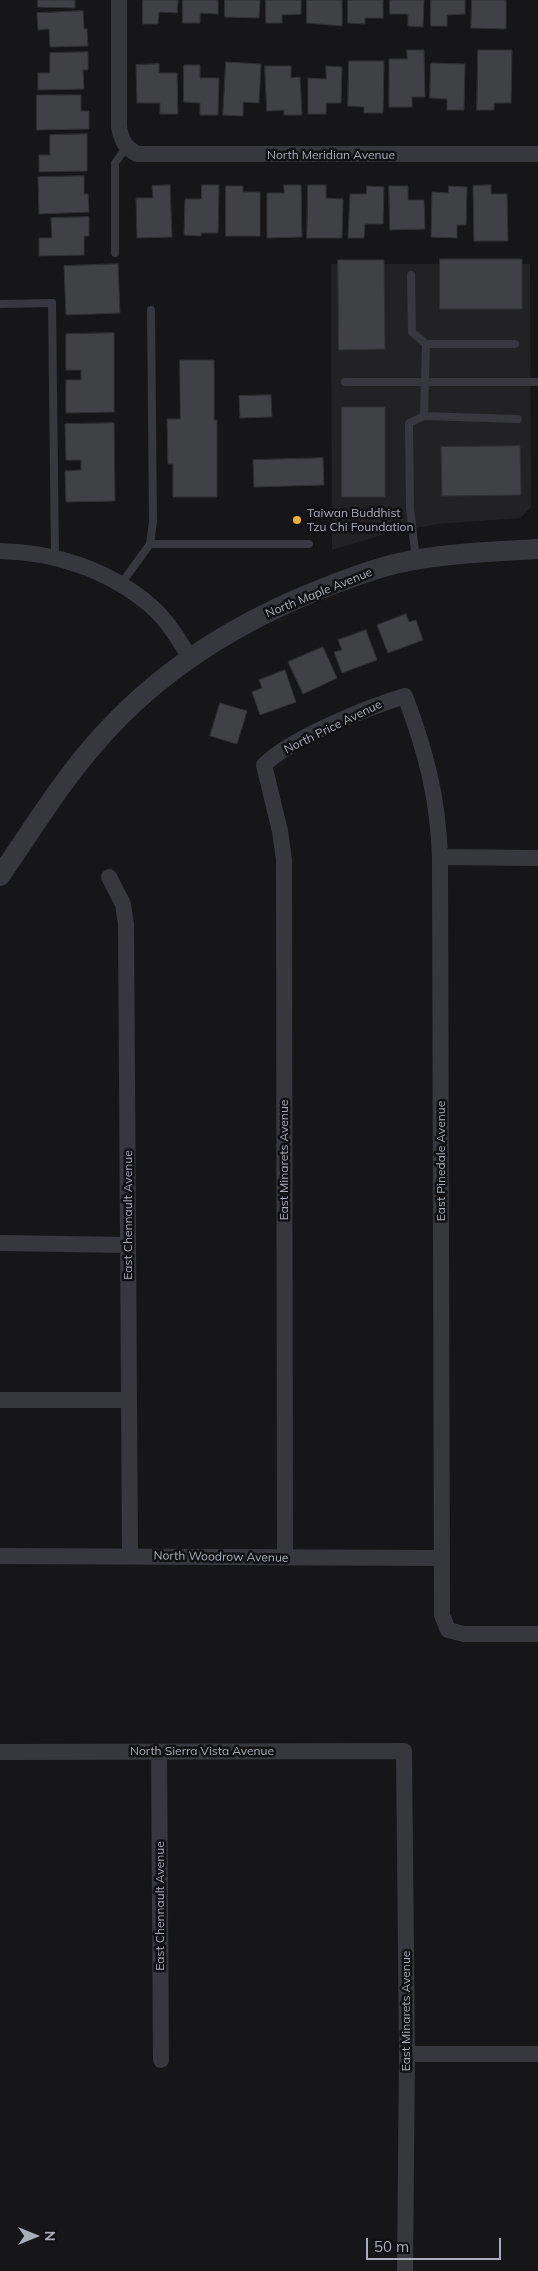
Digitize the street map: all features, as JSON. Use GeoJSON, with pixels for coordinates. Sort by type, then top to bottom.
{"type":"FeatureCollection","features":[{"type":"Feature","properties":{"kind":"street"},"geometry":{"type":"LineString","coordinates":[[119,0],[119,128],[126,148]]}},
{"type":"Feature","properties":{"kind":"street","name":"North Meridian Avenue"},"geometry":{"type":"LineString","coordinates":[[126,148],[138,154],[152,156],[538,154]]}},
{"type":"Feature","properties":{"kind":"street","name":"North Maple Avenue"},"geometry":{"type":"LineString","coordinates":[[0,876],[77,766],[100,738],[143,696],[190,658],[222,637],[288,602],[365,572],[416,560],[455,554],[538,549]]}},
{"type":"Feature","properties":{"kind":"street"},"geometry":{"type":"LineString","coordinates":[[0,551],[32,553],[55,558],[91,568],[121,584],[152,607],[172,629],[190,658]]}},
{"type":"Feature","properties":{"kind":"street","name":"North Price Avenue"},"geometry":{"type":"LineString","coordinates":[[264,765],[272,757],[371,706],[405,696]]}},
{"type":"Feature","properties":{"kind":"street","name":"East Pinedale Avenue"},"geometry":{"type":"LineString","coordinates":[[405,696],[431,774],[438,817],[440,857],[442,1615],[448,1630],[464,1634],[538,1634]]}},
{"type":"Feature","properties":{"kind":"street","name":"East Minarets Avenue"},"geometry":{"type":"LineString","coordinates":[[264,765],[280,831],[284,860],[285,1557]]}},
{"type":"Feature","properties":{"kind":"street"},"geometry":{"type":"LineString","coordinates":[[440,857],[538,858]]}},
{"type":"Feature","properties":{"kind":"street","name":"East Chennault Avenue"},"geometry":{"type":"LineString","coordinates":[[109,877],[122,904],[126,924],[130,1556]]}},
{"type":"Feature","properties":{"kind":"street"},"geometry":{"type":"LineString","coordinates":[[0,1244],[128,1245]]}},
{"type":"Feature","properties":{"kind":"street"},"geometry":{"type":"LineString","coordinates":[[0,1400],[129,1400]]}},
{"type":"Feature","properties":{"kind":"street","name":"North Woodrow Avenue"},"geometry":{"type":"LineString","coordinates":[[0,1556],[442,1558]]}},
{"type":"Feature","properties":{"kind":"street","name":"East Minarets Avenue"},"geometry":{"type":"LineString","coordinates":[[404,1751],[407,2054],[405,2271]]}},
{"type":"Feature","properties":{"kind":"street","name":"North Sierra Vista Avenue"},"geometry":{"type":"LineString","coordinates":[[0,1752],[404,1751]]}},
{"type":"Feature","properties":{"kind":"street","name":"East Chennault Avenue"},"geometry":{"type":"LineString","coordinates":[[159,1752],[160,2060]]}},
{"type":"Feature","properties":{"kind":"street"},"geometry":{"type":"LineString","coordinates":[[407,2054],[538,2054]]}},
{"type":"Feature","properties":{"kind":"lane"},"geometry":{"type":"LineString","coordinates":[[115,253],[115,163],[126,148]]}},
{"type":"Feature","properties":{"kind":"lane"},"geometry":{"type":"LineString","coordinates":[[411,275],[412,332],[426,344],[515,344]]}},
{"type":"Feature","properties":{"kind":"lane"},"geometry":{"type":"LineString","coordinates":[[0,304],[52,303],[55,558]]}},
{"type":"Feature","properties":{"kind":"lane"},"geometry":{"type":"LineString","coordinates":[[121,584],[150,544],[153,522],[151,310]]}},
{"type":"Feature","properties":{"kind":"lane"},"geometry":{"type":"LineString","coordinates":[[424,416],[426,344]]}},
{"type":"Feature","properties":{"kind":"lane"},"geometry":{"type":"LineString","coordinates":[[345,382],[538,382]]}},
{"type":"Feature","properties":{"kind":"lane"},"geometry":{"type":"LineString","coordinates":[[416,560],[410,508],[409,423],[424,416],[518,419]]}},
{"type":"Feature","properties":{"kind":"lane"},"geometry":{"type":"LineString","coordinates":[[150,544],[309,544]]}},
{"type":"Feature","properties":{"kind":"shaded area"},"geometry":{"type":"Polygon","coordinates":[[[331,264],[530,264],[531,507],[520,518],[437,524],[385,534],[332,550],[331,264]]]}},
{"type":"Feature","properties":{"kind":"building"},"geometry":{"type":"Polygon","coordinates":[[[38,0],[75,0],[75,8],[38,7],[38,0]]]}},
{"type":"Feature","properties":{"kind":"building"},"geometry":{"type":"Polygon","coordinates":[[[143,0],[178,0],[177,13],[159,12],[158,24],[143,24],[143,0]]]}},
{"type":"Feature","properties":{"kind":"building"},"geometry":{"type":"Polygon","coordinates":[[[183,0],[218,0],[218,14],[200,13],[200,23],[183,23],[183,0]]]}},
{"type":"Feature","properties":{"kind":"building"},"geometry":{"type":"Polygon","coordinates":[[[225,0],[260,0],[259,18],[225,17],[225,0]]]}},
{"type":"Feature","properties":{"kind":"building"},"geometry":{"type":"Polygon","coordinates":[[[266,0],[301,0],[301,14],[282,15],[282,23],[266,23],[266,0]]]}},
{"type":"Feature","properties":{"kind":"building"},"geometry":{"type":"Polygon","coordinates":[[[307,0],[342,0],[342,26],[307,23],[307,0]]]}},
{"type":"Feature","properties":{"kind":"building"},"geometry":{"type":"Polygon","coordinates":[[[348,0],[383,0],[383,18],[365,18],[365,24],[348,23],[348,0]]]}},
{"type":"Feature","properties":{"kind":"building"},"geometry":{"type":"Polygon","coordinates":[[[390,0],[424,0],[423,27],[408,26],[408,14],[390,14],[390,0]]]}},
{"type":"Feature","properties":{"kind":"building"},"geometry":{"type":"Polygon","coordinates":[[[431,0],[465,0],[465,14],[447,15],[447,26],[431,26],[431,0]]]}},
{"type":"Feature","properties":{"kind":"building"},"geometry":{"type":"Polygon","coordinates":[[[472,0],[506,0],[506,29],[471,28],[472,0]]]}},
{"type":"Feature","properties":{"kind":"building"},"geometry":{"type":"Polygon","coordinates":[[[83,11],[84,29],[87,29],[88,46],[50,47],[49,29],[38,30],[37,13],[83,11]]]}},
{"type":"Feature","properties":{"kind":"building"},"geometry":{"type":"Polygon","coordinates":[[[407,50],[424,50],[425,97],[412,97],[412,107],[389,107],[389,59],[407,59],[407,50]]]}},
{"type":"Feature","properties":{"kind":"building"},"geometry":{"type":"Polygon","coordinates":[[[478,50],[512,50],[511,103],[494,103],[494,110],[477,110],[478,50]]]}},
{"type":"Feature","properties":{"kind":"building"},"geometry":{"type":"Polygon","coordinates":[[[88,52],[88,70],[83,70],[84,89],[38,90],[38,73],[50,73],[50,53],[88,52]]]}},
{"type":"Feature","properties":{"kind":"building"},"geometry":{"type":"Polygon","coordinates":[[[349,61],[384,61],[383,113],[364,113],[364,107],[348,106],[349,61]]]}},
{"type":"Feature","properties":{"kind":"building"},"geometry":{"type":"Polygon","coordinates":[[[226,62],[261,64],[259,103],[243,102],[243,116],[223,115],[226,62]]]}},
{"type":"Feature","properties":{"kind":"building"},"geometry":{"type":"Polygon","coordinates":[[[431,63],[465,64],[464,110],[447,110],[447,99],[430,98],[431,63]]]}},
{"type":"Feature","properties":{"kind":"building"},"geometry":{"type":"Polygon","coordinates":[[[159,64],[159,73],[177,73],[178,114],[160,114],[160,103],[137,103],[136,65],[159,64]]]}},
{"type":"Feature","properties":{"kind":"building"},"geometry":{"type":"Polygon","coordinates":[[[184,65],[200,65],[200,78],[219,78],[218,115],[200,115],[200,103],[184,102],[184,65]]]}},
{"type":"Feature","properties":{"kind":"building"},"geometry":{"type":"Polygon","coordinates":[[[265,66],[291,66],[291,78],[300,77],[302,115],[284,115],[284,110],[267,111],[265,66]]]}},
{"type":"Feature","properties":{"kind":"building"},"geometry":{"type":"Polygon","coordinates":[[[326,66],[342,67],[341,103],[326,103],[326,114],[308,114],[308,78],[326,79],[326,66]]]}},
{"type":"Feature","properties":{"kind":"building"},"geometry":{"type":"Polygon","coordinates":[[[37,95],[81,95],[81,111],[89,111],[89,129],[37,130],[37,95]]]}},
{"type":"Feature","properties":{"kind":"building"},"geometry":{"type":"Polygon","coordinates":[[[87,134],[87,171],[39,172],[39,155],[50,155],[50,135],[87,134]]]}},
{"type":"Feature","properties":{"kind":"building"},"geometry":{"type":"Polygon","coordinates":[[[84,176],[84,194],[88,194],[89,212],[39,214],[38,177],[84,176]]]}},
{"type":"Feature","properties":{"kind":"building"},"geometry":{"type":"Polygon","coordinates":[[[170,185],[172,237],[137,238],[136,198],[153,198],[152,186],[170,185]]]}},
{"type":"Feature","properties":{"kind":"building"},"geometry":{"type":"Polygon","coordinates":[[[202,185],[219,185],[218,233],[201,233],[201,236],[184,235],[185,199],[201,199],[202,185]]]}},
{"type":"Feature","properties":{"kind":"building"},"geometry":{"type":"Polygon","coordinates":[[[284,185],[301,185],[302,237],[267,238],[267,193],[284,193],[284,185]]]}},
{"type":"Feature","properties":{"kind":"building"},"geometry":{"type":"Polygon","coordinates":[[[308,185],[326,185],[326,198],[343,199],[342,238],[307,238],[308,185]]]}},
{"type":"Feature","properties":{"kind":"building"},"geometry":{"type":"Polygon","coordinates":[[[491,185],[491,194],[507,194],[508,241],[474,241],[473,186],[491,185]]]}},
{"type":"Feature","properties":{"kind":"building"},"geometry":{"type":"Polygon","coordinates":[[[226,186],[243,186],[243,192],[260,192],[260,236],[226,236],[226,186]]]}},
{"type":"Feature","properties":{"kind":"building"},"geometry":{"type":"Polygon","coordinates":[[[367,186],[384,187],[383,224],[365,224],[364,238],[348,238],[350,194],[366,194],[367,186]]]}},
{"type":"Feature","properties":{"kind":"building"},"geometry":{"type":"Polygon","coordinates":[[[389,186],[408,186],[408,200],[424,200],[425,229],[390,230],[389,186]]]}},
{"type":"Feature","properties":{"kind":"building"},"geometry":{"type":"Polygon","coordinates":[[[449,186],[467,187],[466,225],[457,225],[457,238],[431,237],[432,192],[448,193],[449,186]]]}},
{"type":"Feature","properties":{"kind":"building"},"geometry":{"type":"Polygon","coordinates":[[[89,217],[89,236],[84,236],[84,255],[39,256],[39,238],[52,238],[51,218],[89,217]]]}},
{"type":"Feature","properties":{"kind":"building"},"geometry":{"type":"Polygon","coordinates":[[[440,259],[522,259],[522,309],[440,309],[440,259]]]}},
{"type":"Feature","properties":{"kind":"building"},"geometry":{"type":"Polygon","coordinates":[[[338,260],[384,260],[385,349],[339,350],[338,260]]]}},
{"type":"Feature","properties":{"kind":"building"},"geometry":{"type":"Polygon","coordinates":[[[118,264],[120,313],[66,315],[64,266],[118,264]]]}},
{"type":"Feature","properties":{"kind":"building"},"geometry":{"type":"Polygon","coordinates":[[[114,333],[114,412],[66,413],[66,380],[81,380],[81,370],[66,370],[66,334],[114,333]]]}},
{"type":"Feature","properties":{"kind":"building"},"geometry":{"type":"Polygon","coordinates":[[[180,360],[214,360],[214,420],[217,420],[217,497],[173,497],[173,464],[168,464],[167,419],[180,419],[180,360]]]}},
{"type":"Feature","properties":{"kind":"building"},"geometry":{"type":"Polygon","coordinates":[[[271,395],[272,417],[240,418],[239,396],[271,395]]]}},
{"type":"Feature","properties":{"kind":"building"},"geometry":{"type":"Polygon","coordinates":[[[342,407],[385,407],[385,497],[342,497],[342,407]]]}},
{"type":"Feature","properties":{"kind":"building"},"geometry":{"type":"Polygon","coordinates":[[[114,423],[115,501],[66,502],[65,471],[81,470],[81,460],[66,460],[65,424],[114,423]]]}},
{"type":"Feature","properties":{"kind":"building"},"geometry":{"type":"Polygon","coordinates":[[[520,446],[521,495],[442,496],[441,447],[520,446]]]}},
{"type":"Feature","properties":{"kind":"building"},"geometry":{"type":"Polygon","coordinates":[[[323,458],[324,485],[254,487],[253,460],[323,458]]]}},
{"type":"Feature","properties":{"kind":"building"},"geometry":{"type":"Polygon","coordinates":[[[406,614],[409,622],[416,620],[423,640],[388,653],[377,625],[406,614]]]}},
{"type":"Feature","properties":{"kind":"building"},"geometry":{"type":"Polygon","coordinates":[[[366,630],[377,660],[342,673],[334,652],[342,650],[338,640],[366,630]]]}},
{"type":"Feature","properties":{"kind":"building"},"geometry":{"type":"Polygon","coordinates":[[[323,647],[337,678],[303,694],[288,662],[323,647]]]}},
{"type":"Feature","properties":{"kind":"building"},"geometry":{"type":"Polygon","coordinates":[[[285,670],[296,702],[260,715],[252,692],[262,688],[259,680],[285,670]]]}},
{"type":"Feature","properties":{"kind":"building"},"geometry":{"type":"Polygon","coordinates":[[[220,703],[247,711],[237,744],[210,736],[220,703]]]}},
{"type":"Feature","properties":{"kind":"place","name":"Taiwan Buddhist Tzu Chi Foundation"},"geometry":{"type":"Point","coordinates":[297,520]}}]}
